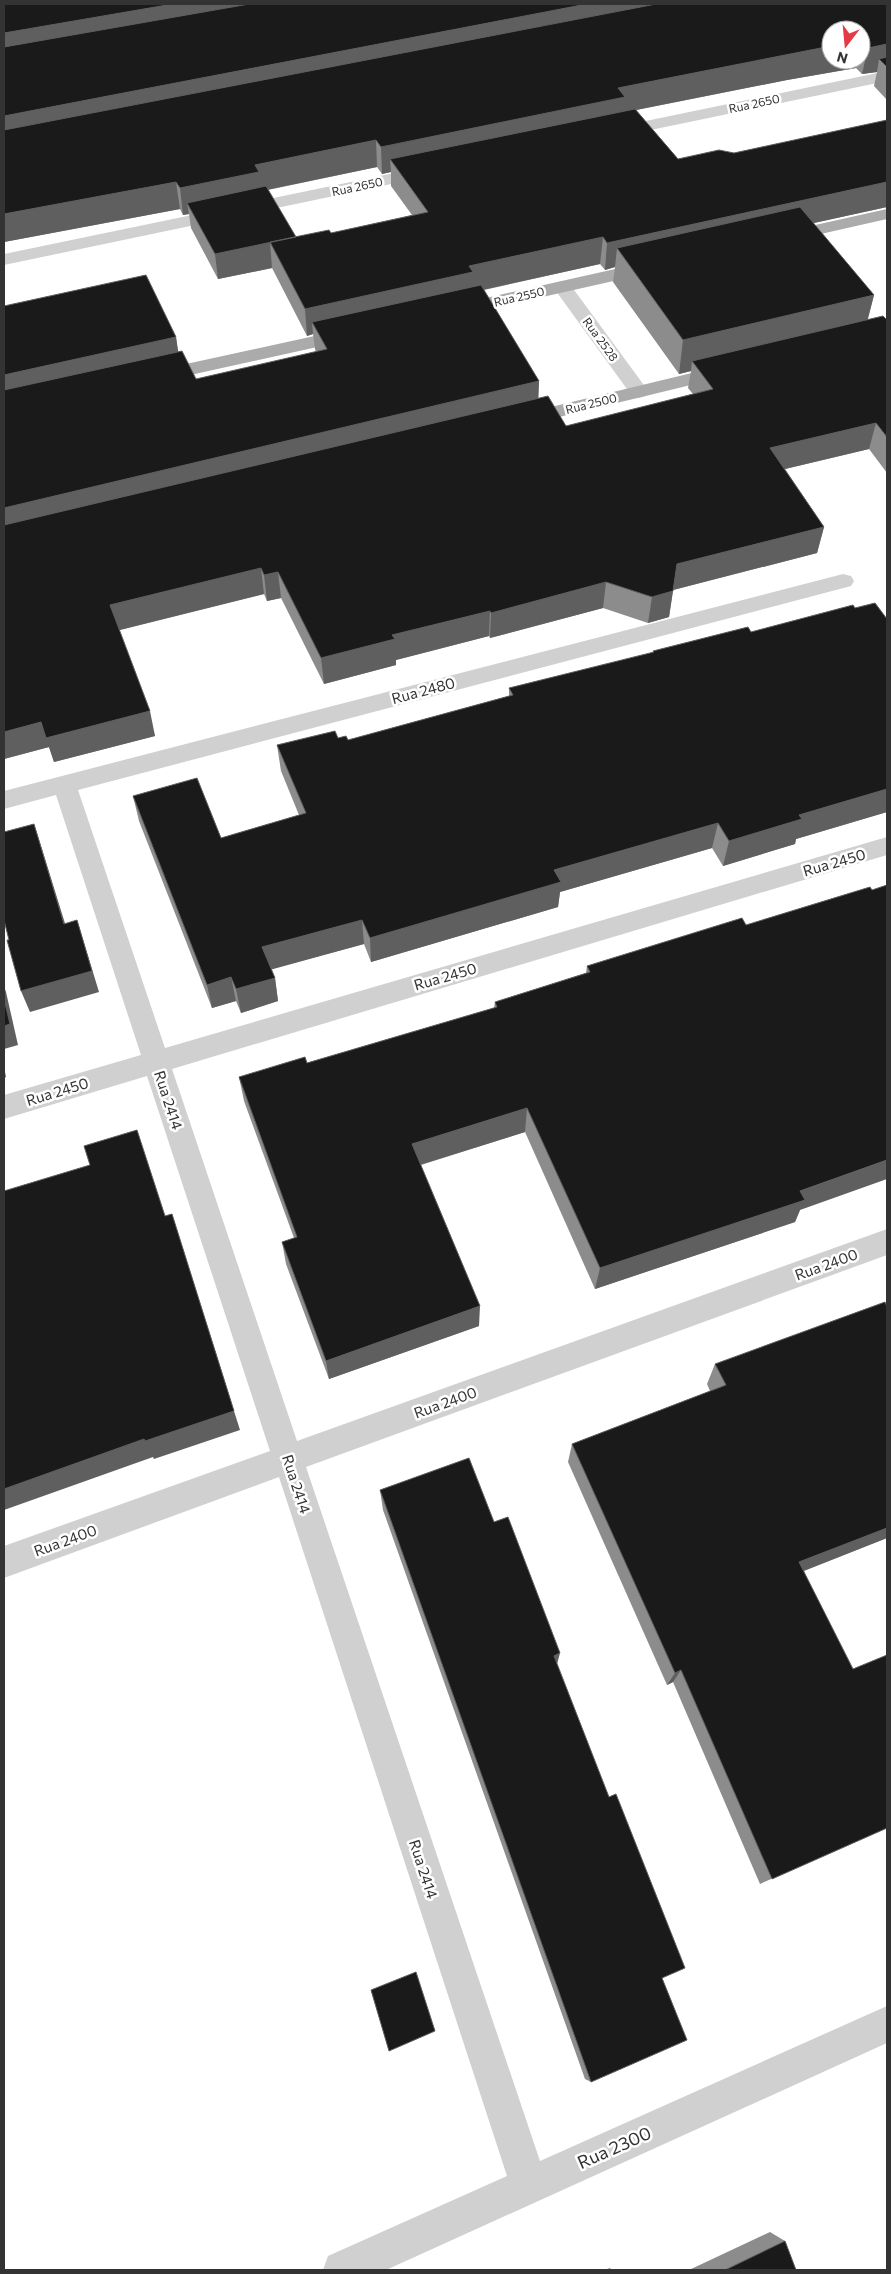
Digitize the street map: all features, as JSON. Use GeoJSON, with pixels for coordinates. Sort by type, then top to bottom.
{"type":"FeatureCollection","features":[{"type":"Feature","properties":{"kind":"main road"},"geometry":{"type":"LineString","coordinates":[[763,242],[887,214]]}},
{"type":"Feature","properties":{"kind":"main road","name":"Rua 2550"},"geometry":{"type":"LineString","coordinates":[[437,314],[667,263]]}},
{"type":"Feature","properties":{"kind":"main road"},"geometry":{"type":"LineString","coordinates":[[139,381],[370,329]]}},
{"type":"Feature","properties":{"kind":"main road","name":"Rua 2500"},"geometry":{"type":"LineString","coordinates":[[504,424],[744,366]]}},
{"type":"Feature","properties":{"kind":"street","name":"Rua 2650"},"geometry":{"type":"LineString","coordinates":[[596,136],[887,76]]}},
{"type":"Feature","properties":{"kind":"street","name":"Rua 2650"},"geometry":{"type":"LineString","coordinates":[[4,260],[441,169]]}},
{"type":"Feature","properties":{"kind":"street","name":"Rua 2528"},"geometry":{"type":"LineString","coordinates":[[562,286],[639,392]]}},
{"type":"Feature","properties":{"kind":"street","name":"Rua 2480"},"geometry":{"type":"LineString","coordinates":[[4,800],[843,581]]}},
{"type":"Feature","properties":{"kind":"street","name":"Rua 2414"},"geometry":{"type":"LineString","coordinates":[[64,784],[529,2185]]}},
{"type":"Feature","properties":{"kind":"street","name":"Rua 2450"},"geometry":{"type":"LineString","coordinates":[[4,1107],[887,846]]}},
{"type":"Feature","properties":{"kind":"street","name":"Rua 2400"},"geometry":{"type":"LineString","coordinates":[[4,1562],[887,1242]]}},
{"type":"Feature","properties":{"kind":"street","name":"Rua 2300"},"geometry":{"type":"LineString","coordinates":[[342,2270],[887,2024]]}},
{"type":"Feature","properties":{"kind":"building"},"geometry":{"type":"Polygon","coordinates":[[[4,4],[173,4],[4,33],[4,4]]]}},
{"type":"Feature","properties":{"kind":"building"},"geometry":{"type":"Polygon","coordinates":[[[249,4],[587,4],[4,116],[4,47],[249,4]]]}},
{"type":"Feature","properties":{"kind":"building"},"geometry":{"type":"Polygon","coordinates":[[[656,4],[887,4],[887,44],[871,47],[871,20],[821,20],[821,48],[618,88],[625,97],[381,147],[376,140],[255,165],[259,172],[180,188],[176,182],[4,214],[4,130],[656,4]]]}},
{"type":"Feature","properties":{"kind":"building"},"geometry":{"type":"Polygon","coordinates":[[[887,57],[887,67],[879,59],[887,57]]]}},
{"type":"Feature","properties":{"kind":"building"},"geometry":{"type":"Polygon","coordinates":[[[635,109],[678,159],[719,150],[734,153],[887,120],[887,182],[607,243],[603,237],[469,266],[473,272],[305,309],[270,242],[329,230],[331,233],[428,212],[390,159],[635,109]]]}},
{"type":"Feature","properties":{"kind":"building"},"geometry":{"type":"Polygon","coordinates":[[[266,186],[296,237],[215,254],[187,203],[266,186]]]}},
{"type":"Feature","properties":{"kind":"building"},"geometry":{"type":"Polygon","coordinates":[[[800,207],[874,295],[683,340],[617,248],[800,207]]]}},
{"type":"Feature","properties":{"kind":"building"},"geometry":{"type":"Polygon","coordinates":[[[146,275],[176,337],[4,375],[4,306],[146,275]]]}},
{"type":"Feature","properties":{"kind":"building"},"geometry":{"type":"Polygon","coordinates":[[[481,285],[539,381],[4,508],[4,390],[182,351],[196,379],[327,349],[312,322],[481,285]]]}},
{"type":"Feature","properties":{"kind":"building"},"geometry":{"type":"Polygon","coordinates":[[[883,316],[887,320],[887,437],[876,423],[770,448],[824,527],[677,564],[673,591],[652,597],[606,582],[491,613],[490,611],[392,635],[395,639],[321,658],[278,572],[264,575],[261,568],[110,605],[150,711],[46,738],[41,722],[4,732],[4,525],[548,396],[566,426],[713,389],[692,361],[883,316]]]}},
{"type":"Feature","properties":{"kind":"building"},"geometry":{"type":"Polygon","coordinates":[[[875,603],[887,619],[887,789],[799,815],[802,819],[729,841],[718,823],[554,870],[561,882],[370,938],[362,920],[262,947],[275,978],[236,989],[231,977],[207,985],[133,796],[197,778],[221,838],[306,813],[277,745],[335,731],[338,738],[346,736],[348,740],[513,695],[509,688],[748,627],[751,632],[853,605],[855,608],[875,603]]]}},
{"type":"Feature","properties":{"kind":"building"},"geometry":{"type":"Polygon","coordinates":[[[34,824],[64,924],[77,920],[92,971],[21,991],[7,940],[9,940],[4,920],[4,832],[34,824]]]}},
{"type":"Feature","properties":{"kind":"building"},"geometry":{"type":"Polygon","coordinates":[[[887,885],[887,1160],[800,1191],[805,1200],[600,1268],[527,1108],[412,1144],[480,1306],[326,1361],[282,1242],[297,1237],[239,1077],[305,1057],[307,1063],[497,1007],[495,1002],[590,972],[587,966],[742,918],[746,925],[870,887],[872,890],[887,885]]]}},
{"type":"Feature","properties":{"kind":"building"},"geometry":{"type":"Polygon","coordinates":[[[4,999],[10,1024],[4,1026],[4,999]]]}},
{"type":"Feature","properties":{"kind":"building"},"geometry":{"type":"Polygon","coordinates":[[[137,1130],[165,1216],[172,1214],[234,1411],[145,1441],[144,1439],[4,1489],[4,1191],[90,1165],[84,1146],[137,1130]]]}},
{"type":"Feature","properties":{"kind":"building"},"geometry":{"type":"Polygon","coordinates":[[[885,1302],[887,1307],[887,1528],[799,1562],[853,1669],[887,1655],[887,1828],[772,1879],[681,1670],[675,1673],[572,1444],[726,1385],[715,1364],[885,1302]]]}},
{"type":"Feature","properties":{"kind":"building"},"geometry":{"type":"Polygon","coordinates":[[[469,1458],[494,1522],[508,1517],[560,1653],[554,1656],[609,1797],[616,1794],[685,1968],[662,1978],[687,2040],[591,2082],[380,1490],[469,1458]]]}},
{"type":"Feature","properties":{"kind":"building"},"geometry":{"type":"Polygon","coordinates":[[[416,1972],[435,2031],[389,2051],[371,1990],[416,1972]]]}},
{"type":"Feature","properties":{"kind":"building"},"geometry":{"type":"Polygon","coordinates":[[[785,2241],[796,2270],[725,2270],[785,2241]]]}}]}
